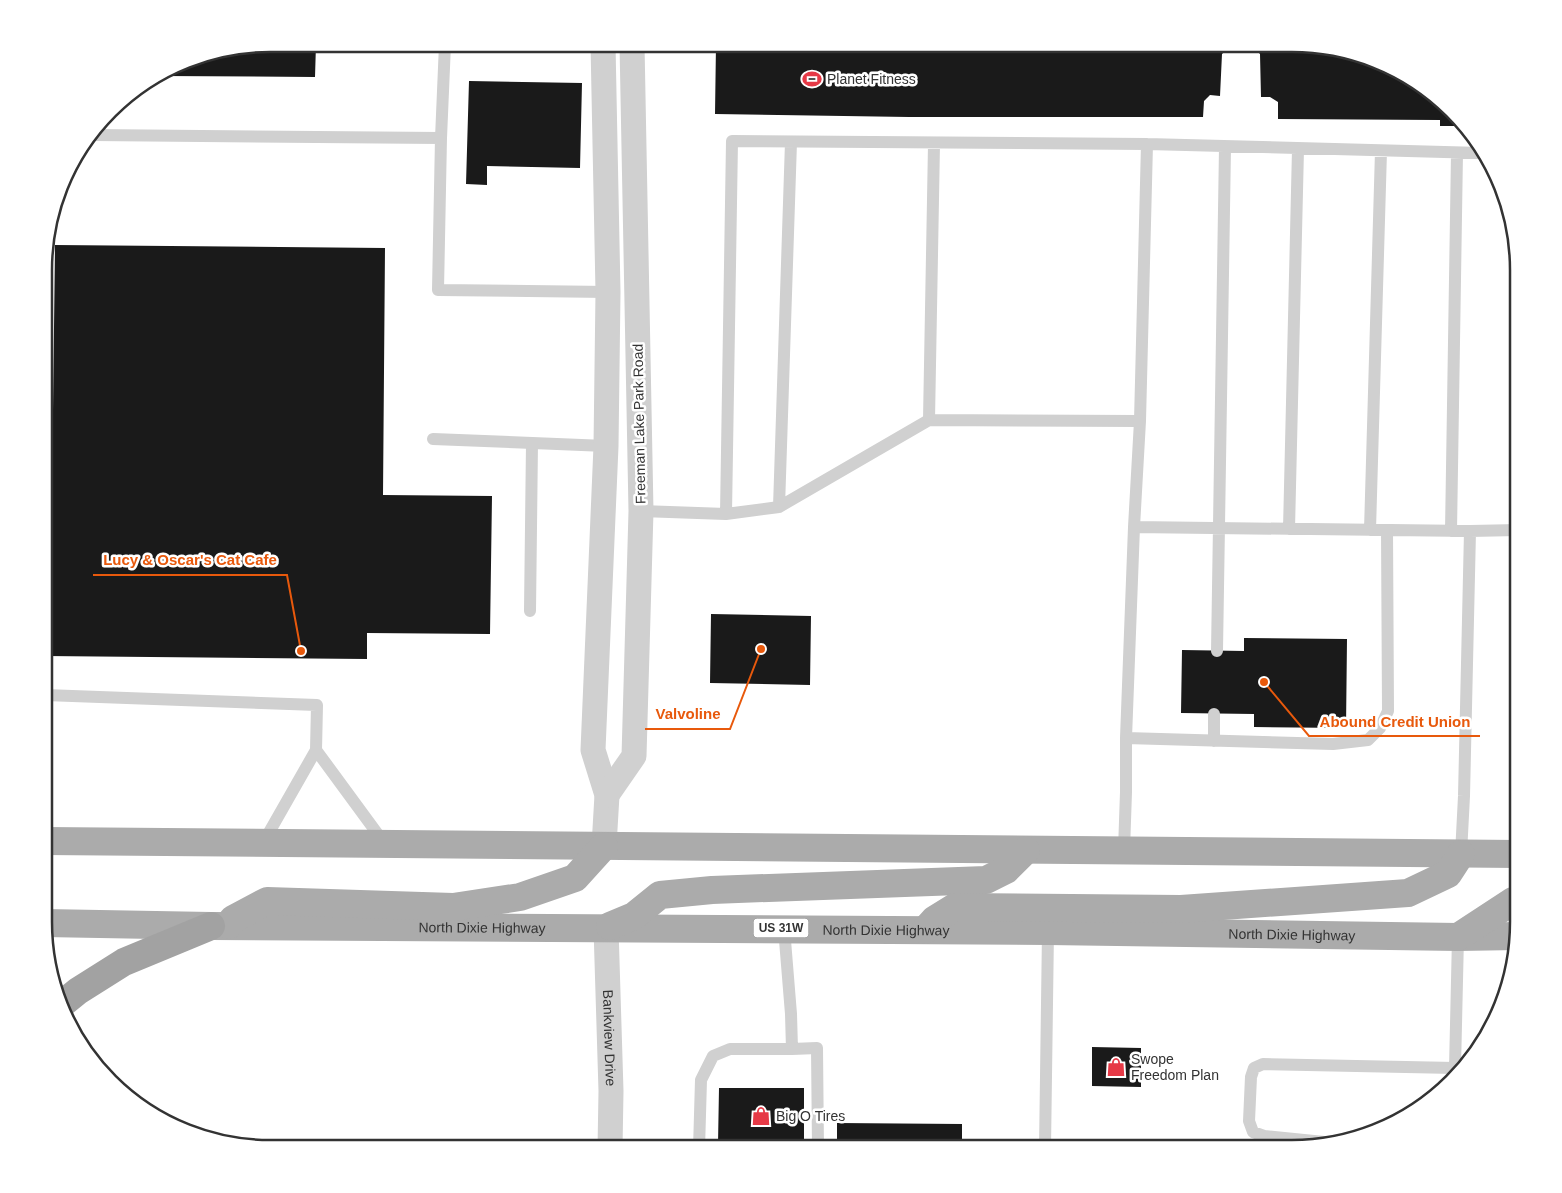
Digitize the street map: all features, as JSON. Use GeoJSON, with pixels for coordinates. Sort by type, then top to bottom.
{"type":"FeatureCollection","features":[{"type":"Feature","properties":{"kind":"highway"},"geometry":{"type":"LineString","coordinates":[[67,1000],[124,962],[220,925]]}},
{"type":"Feature","properties":{"kind":"main road"},"geometry":{"type":"LineString","coordinates":[[52,841],[1510,854]]}},
{"type":"Feature","properties":{"kind":"main road"},"geometry":{"type":"LineString","coordinates":[[220,925],[267,900],[453,907],[520,897],[575,878],[604,846]]}},
{"type":"Feature","properties":{"kind":"main road"},"geometry":{"type":"LineString","coordinates":[[606,928],[634,916],[660,895],[712,890],[986,880],[1006,870],[1026,850]]}},
{"type":"Feature","properties":{"kind":"main road"},"geometry":{"type":"LineString","coordinates":[[925,930],[934,920],[955,907],[1181,909],[1408,893],[1448,874],[1461,854]]}},
{"type":"Feature","properties":{"kind":"main road"},"geometry":{"type":"LineString","coordinates":[[1458,937],[1510,903]]}},
{"type":"Feature","properties":{"kind":"main road","name":"North Dixie Highway"},"geometry":{"type":"LineString","coordinates":[[52,923],[784,928],[1509,936]]}},
{"type":"Feature","properties":{"kind":"street"},"geometry":{"type":"LineString","coordinates":[[602,52],[608,292],[606,446],[593,750],[607,795],[604,846]]}},
{"type":"Feature","properties":{"kind":"street","name":"Freeman Lake Park Road"},"geometry":{"type":"LineString","coordinates":[[607,795],[634,756],[641,511],[632,52]]}},
{"type":"Feature","properties":{"kind":"street","name":"Bankview Drive"},"geometry":{"type":"LineString","coordinates":[[606,928],[611,1092],[610,1140]]}},
{"type":"Feature","properties":{"kind":"lane"},"geometry":{"type":"LineString","coordinates":[[445,52],[438,290],[608,292]]}},
{"type":"Feature","properties":{"kind":"lane"},"geometry":{"type":"LineString","coordinates":[[99,135],[441,138]]}},
{"type":"Feature","properties":{"kind":"lane"},"geometry":{"type":"LineString","coordinates":[[726,514],[732,141],[934,144],[1147,144],[1475,153]]}},
{"type":"Feature","properties":{"kind":"lane"},"geometry":{"type":"LineString","coordinates":[[779,507],[791,142]]}},
{"type":"Feature","properties":{"kind":"lane"},"geometry":{"type":"LineString","coordinates":[[929,420],[934,144]]}},
{"type":"Feature","properties":{"kind":"lane"},"geometry":{"type":"LineString","coordinates":[[1124,850],[1126,738],[1140,421],[1147,144]]}},
{"type":"Feature","properties":{"kind":"lane"},"geometry":{"type":"LineString","coordinates":[[1217,651],[1225,146]]}},
{"type":"Feature","properties":{"kind":"lane"},"geometry":{"type":"LineString","coordinates":[[1289,529],[1298,149]]}},
{"type":"Feature","properties":{"kind":"lane"},"geometry":{"type":"LineString","coordinates":[[1370,530],[1381,151]]}},
{"type":"Feature","properties":{"kind":"lane"},"geometry":{"type":"LineString","coordinates":[[1451,531],[1458,153]]}},
{"type":"Feature","properties":{"kind":"lane"},"geometry":{"type":"LineString","coordinates":[[641,511],[726,514],[779,507],[929,420],[1140,421]]}},
{"type":"Feature","properties":{"kind":"lane"},"geometry":{"type":"LineString","coordinates":[[433,439],[606,446]]}},
{"type":"Feature","properties":{"kind":"lane"},"geometry":{"type":"LineString","coordinates":[[530,611],[532,443]]}},
{"type":"Feature","properties":{"kind":"lane"},"geometry":{"type":"LineString","coordinates":[[1134,527],[1510,530]]}},
{"type":"Feature","properties":{"kind":"lane"},"geometry":{"type":"LineString","coordinates":[[1126,738],[1333,744],[1368,740],[1380,728],[1388,711],[1387,530]]}},
{"type":"Feature","properties":{"kind":"lane"},"geometry":{"type":"LineString","coordinates":[[1461,854],[1470,531]]}},
{"type":"Feature","properties":{"kind":"lane"},"geometry":{"type":"LineString","coordinates":[[52,695],[317,705],[316,750],[263,843]]}},
{"type":"Feature","properties":{"kind":"lane"},"geometry":{"type":"LineString","coordinates":[[1214,714],[1214,741]]}},
{"type":"Feature","properties":{"kind":"lane"},"geometry":{"type":"LineString","coordinates":[[316,750],[385,844]]}},
{"type":"Feature","properties":{"kind":"lane"},"geometry":{"type":"LineString","coordinates":[[784,928],[792,1049]]}},
{"type":"Feature","properties":{"kind":"lane"},"geometry":{"type":"LineString","coordinates":[[1045,1140],[1048,931]]}},
{"type":"Feature","properties":{"kind":"lane"},"geometry":{"type":"LineString","coordinates":[[1458,937],[1458,1064]]}},
{"type":"Feature","properties":{"kind":"lane"},"geometry":{"type":"LineString","coordinates":[[699,1140],[701,1080],[713,1056],[730,1049],[817,1048],[818,1140]]}},
{"type":"Feature","properties":{"kind":"lane"},"geometry":{"type":"LineString","coordinates":[[1304,1140],[1264,1136],[1253,1132],[1249,1121],[1251,1077],[1254,1068],[1263,1064],[1452,1071]]}},
{"type":"Feature","properties":{"kind":"building"},"geometry":{"type":"Polygon","coordinates":[[[316,52],[315,77],[172,76],[200,64],[242,54],[316,52]]]}},
{"type":"Feature","properties":{"kind":"building"},"geometry":{"type":"Polygon","coordinates":[[[716,52],[1224,52],[1222,54],[1220,96],[1210,95],[1204,101],[1203,117],[909,117],[715,114],[716,52]]]}},
{"type":"Feature","properties":{"kind":"building"},"geometry":{"type":"Polygon","coordinates":[[[1258,52],[1320,54],[1362,64],[1388,75],[1413,89],[1435,106],[1455,126],[1440,126],[1440,120],[1278,119],[1278,102],[1270,97],[1261,97],[1260,54],[1258,52]]]}},
{"type":"Feature","properties":{"kind":"building"},"geometry":{"type":"Polygon","coordinates":[[[469,81],[582,83],[580,168],[487,166],[487,185],[466,184],[469,81]]]}},
{"type":"Feature","properties":{"kind":"building"},"geometry":{"type":"Polygon","coordinates":[[[55,245],[385,248],[383,495],[492,496],[490,634],[367,633],[367,659],[52,656],[55,245]]]}},
{"type":"Feature","properties":{"kind":"building"},"geometry":{"type":"Polygon","coordinates":[[[711,614],[811,616],[810,685],[710,683],[711,614]]]}},
{"type":"Feature","properties":{"kind":"building"},"geometry":{"type":"Polygon","coordinates":[[[1244,638],[1347,639],[1346,728],[1254,727],[1254,714],[1181,713],[1182,650],[1244,651],[1244,638]]]}},
{"type":"Feature","properties":{"kind":"building","name":"Swope Freedom Plan"},"geometry":{"type":"Polygon","coordinates":[[[1092,1047],[1141,1048],[1141,1087],[1092,1086],[1092,1047]]]}},
{"type":"Feature","properties":{"kind":"building","name":"Big O Tires"},"geometry":{"type":"Polygon","coordinates":[[[719,1088],[804,1088],[804,1140],[718,1140],[719,1088]]]}},
{"type":"Feature","properties":{"kind":"building"},"geometry":{"type":"Polygon","coordinates":[[[837,1123],[962,1124],[962,1140],[837,1140],[837,1123]]]}},
{"type":"Feature","properties":{"kind":"place","name":"Planet Fitness"},"geometry":{"type":"Point","coordinates":[812,79]}},
{"type":"Feature","properties":{"kind":"place","name":"Valvoline"},"geometry":{"type":"Point","coordinates":[761,649]}},
{"type":"Feature","properties":{"kind":"place","name":"Lucy & Oscar's Cat Cafe"},"geometry":{"type":"Point","coordinates":[301,651]}},
{"type":"Feature","properties":{"kind":"place","name":"Abound Credit Union"},"geometry":{"type":"Point","coordinates":[1264,682]}},
{"type":"Feature","properties":{"kind":"place","name":"Swope Freedom Plan"},"geometry":{"type":"Point","coordinates":[1116,1067]}},
{"type":"Feature","properties":{"kind":"place","name":"Big O Tires"},"geometry":{"type":"Point","coordinates":[761,1116]}}]}
